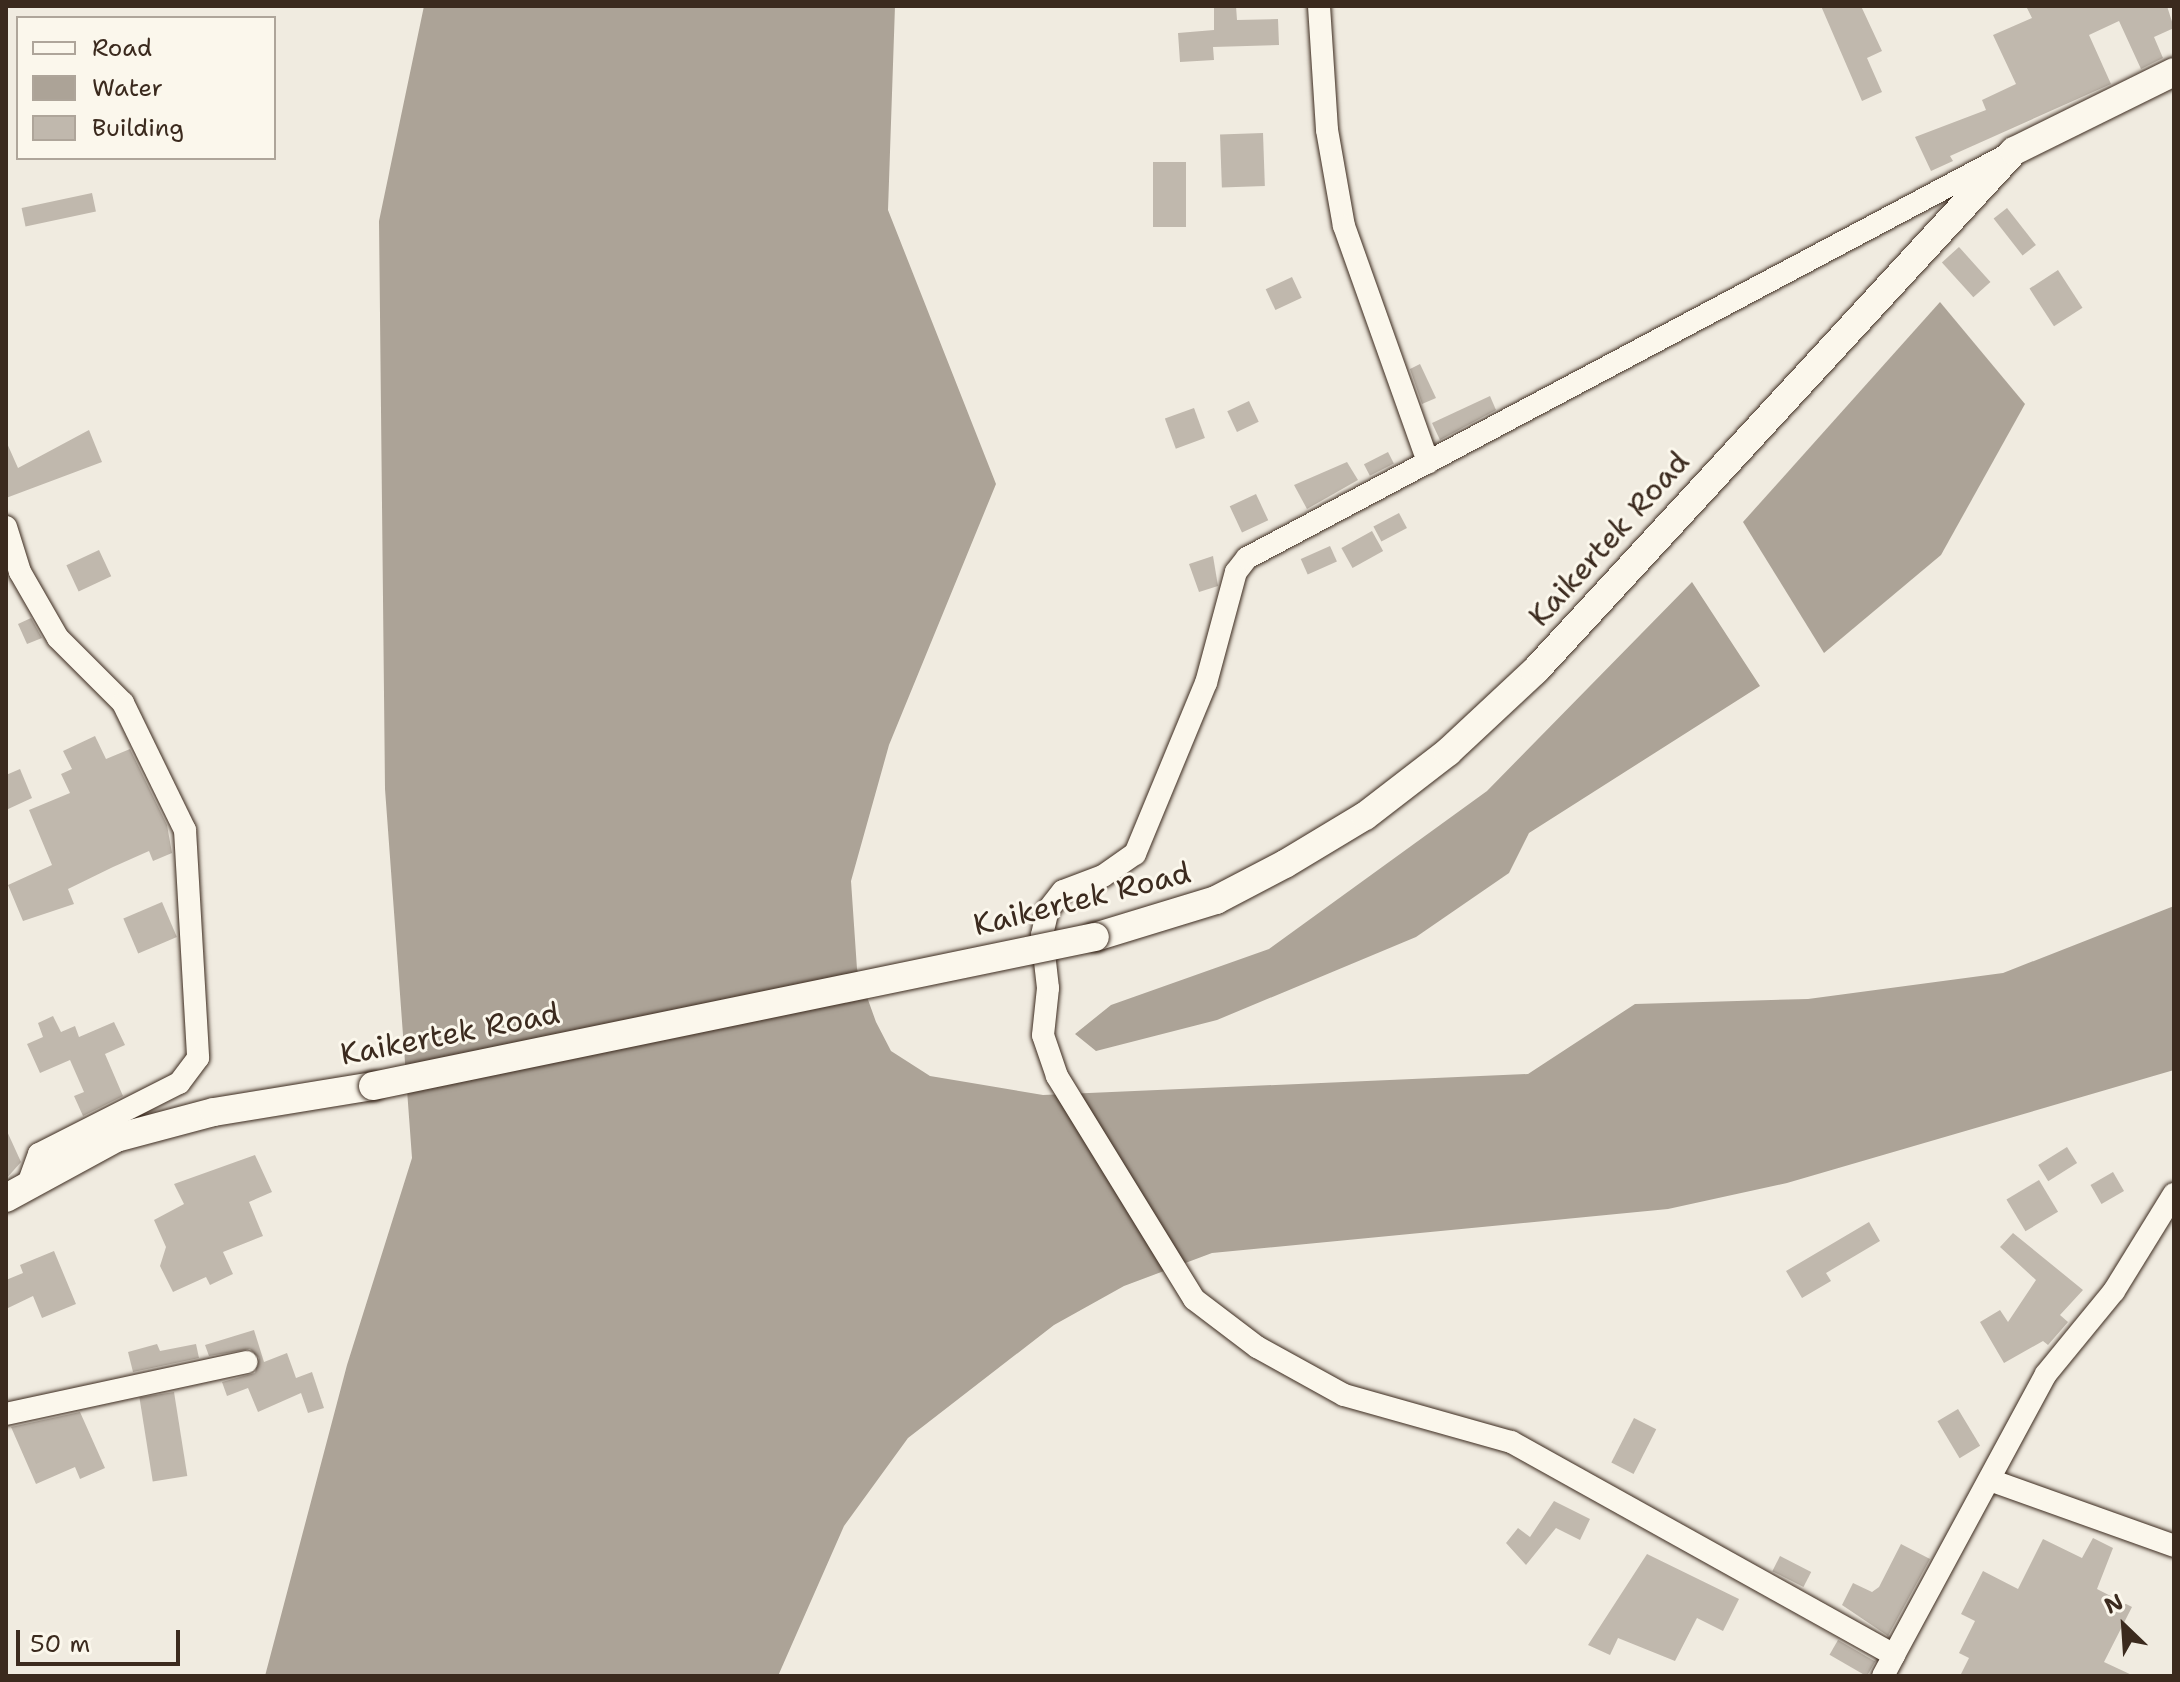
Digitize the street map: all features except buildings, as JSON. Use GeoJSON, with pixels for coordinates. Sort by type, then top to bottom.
{"type":"FeatureCollection","features":[{"type":"Feature","properties":{"kind":"main road","name":"Kaikertek Road"},"geometry":{"type":"LineString","coordinates":[[17,1191],[116,1138],[214,1112],[373,1086],[1095,937],[1216,900],[1285,864],[1365,816],[1448,752],[1535,671],[2014,151],[2174,72]]}},
{"type":"Feature","properties":{"kind":"street"},"geometry":{"type":"LineString","coordinates":[[1319,6],[1327,130],[1344,226],[1428,462]]}},
{"type":"Feature","properties":{"kind":"street"},"geometry":{"type":"LineString","coordinates":[[1894,1655],[1511,1442],[1344,1395],[1257,1347],[1194,1299],[1057,1076],[1043,1035],[1048,988],[1042,935],[1048,910],[1063,891],[1103,876],[1135,854],[1206,683],[1236,572],[1260,548],[2014,151]]}},
{"type":"Feature","properties":{"kind":"street"},"geometry":{"type":"LineString","coordinates":[[6,527],[20,572],[58,638],[123,703],[185,830],[198,1058],[179,1083],[39,1154],[17,1191]]}},
{"type":"Feature","properties":{"kind":"street"},"geometry":{"type":"LineString","coordinates":[[1883,1676],[2046,1374],[2114,1291],[2174,1194]]}},
{"type":"Feature","properties":{"kind":"street"},"geometry":{"type":"LineString","coordinates":[[6,1414],[246,1362]]}},
{"type":"Feature","properties":{"kind":"street"},"geometry":{"type":"LineString","coordinates":[[1990,1480],[2174,1546]]}},
{"type":"Feature","properties":{"kind":"water"},"geometry":{"type":"Polygon","coordinates":[[[424,6],[895,6],[888,210],[996,484],[889,745],[851,881],[857,969],[876,1022],[891,1051],[930,1076],[1043,1095],[1528,1074],[1635,1004],[1808,999],[2003,973],[2174,906],[2174,1070],[1787,1183],[1668,1209],[1212,1253],[1124,1286],[1054,1325],[908,1438],[844,1526],[778,1676],[265,1676],[347,1365],[412,1158],[385,789],[379,221],[424,6]]]}},
{"type":"Feature","properties":{"kind":"water"},"geometry":{"type":"Polygon","coordinates":[[[1940,302],[2025,404],[1941,555],[1824,653],[1743,522],[1940,302]]]}},
{"type":"Feature","properties":{"kind":"water"},"geometry":{"type":"Polygon","coordinates":[[[1692,582],[1760,686],[1529,833],[1509,873],[1416,937],[1217,1020],[1096,1051],[1075,1034],[1111,1005],[1269,949],[1487,791],[1692,582]]]}}]}
